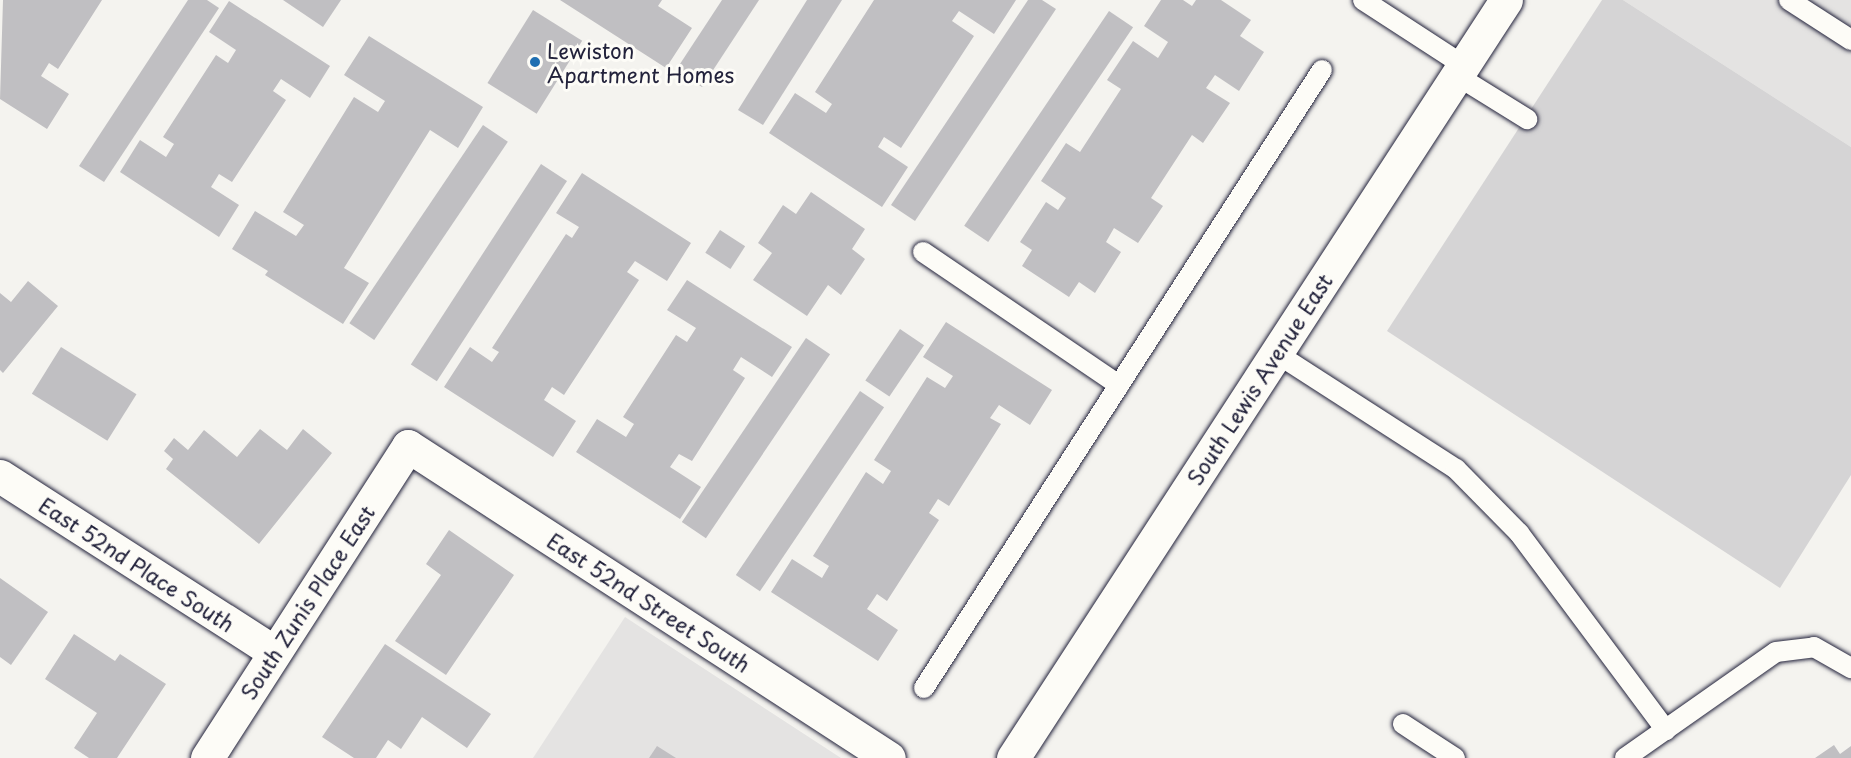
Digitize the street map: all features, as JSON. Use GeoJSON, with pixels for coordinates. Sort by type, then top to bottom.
{"type":"FeatureCollection","features":[{"type":"Feature","properties":{"kind":"street","name":"South Lewis Avenue East"},"geometry":{"type":"LineString","coordinates":[[1013,758],[1506,0]]}},
{"type":"Feature","properties":{"kind":"street","name":"South Zunis Place East"},"geometry":{"type":"LineString","coordinates":[[207,758],[408,446]]}},
{"type":"Feature","properties":{"kind":"street","name":"East 52nd Street South"},"geometry":{"type":"LineString","coordinates":[[408,446],[889,758]]}},
{"type":"Feature","properties":{"kind":"street","name":"East 52nd Place South"},"geometry":{"type":"LineString","coordinates":[[0,476],[274,652]]}},
{"type":"Feature","properties":{"kind":"lane"},"geometry":{"type":"LineString","coordinates":[[1789,0],[1851,40]]}},
{"type":"Feature","properties":{"kind":"lane"},"geometry":{"type":"LineString","coordinates":[[1370,2],[1527,119]]}},
{"type":"Feature","properties":{"kind":"lane"},"geometry":{"type":"LineString","coordinates":[[924,688],[1322,70]]}},
{"type":"Feature","properties":{"kind":"lane"},"geometry":{"type":"LineString","coordinates":[[923,252],[1119,385]]}},
{"type":"Feature","properties":{"kind":"lane"},"geometry":{"type":"LineString","coordinates":[[1276,353],[1456,469],[1519,533],[1666,730]]}},
{"type":"Feature","properties":{"kind":"lane"},"geometry":{"type":"LineString","coordinates":[[1625,758],[1776,652],[1814,647],[1851,668]]}},
{"type":"Feature","properties":{"kind":"lane"},"geometry":{"type":"LineString","coordinates":[[1403,724],[1455,758]]}},
{"type":"Feature","properties":{"kind":"shaded area"},"geometry":{"type":"Polygon","coordinates":[[[1602,0],[1623,0],[1851,147],[1851,475],[1780,588],[1387,331],[1602,0]]]}},
{"type":"Feature","properties":{"kind":"shaded area"},"geometry":{"type":"Polygon","coordinates":[[[1623,0],[1851,0],[1851,147],[1623,0]]]}},
{"type":"Feature","properties":{"kind":"shaded area"},"geometry":{"type":"Polygon","coordinates":[[[625,617],[841,758],[533,758],[625,617]]]}},
{"type":"Feature","properties":{"kind":"building"},"geometry":{"type":"Polygon","coordinates":[[[3,0],[102,0],[58,69],[49,63],[41,76],[69,94],[47,129],[0,99],[3,0]]]}},
{"type":"Feature","properties":{"kind":"building"},"geometry":{"type":"Polygon","coordinates":[[[188,0],[207,0],[219,8],[104,182],[79,166],[188,0]]]}},
{"type":"Feature","properties":{"kind":"building"},"geometry":{"type":"Polygon","coordinates":[[[283,0],[341,0],[323,27],[283,0]]]}},
{"type":"Feature","properties":{"kind":"building"},"geometry":{"type":"Polygon","coordinates":[[[560,0],[662,0],[658,6],[692,28],[666,68],[560,0]]]}},
{"type":"Feature","properties":{"kind":"building"},"geometry":{"type":"Polygon","coordinates":[[[722,0],[759,0],[702,87],[676,70],[722,0]]]}},
{"type":"Feature","properties":{"kind":"building"},"geometry":{"type":"Polygon","coordinates":[[[807,0],[842,0],[763,125],[738,110],[807,0]]]}},
{"type":"Feature","properties":{"kind":"building"},"geometry":{"type":"Polygon","coordinates":[[[874,0],[1016,0],[994,34],[959,11],[952,21],[974,36],[901,148],[884,137],[878,147],[908,167],[882,207],[769,133],[795,93],[826,113],[832,104],[815,92],[874,0]]]}},
{"type":"Feature","properties":{"kind":"building"},"geometry":{"type":"Polygon","coordinates":[[[1028,0],[1042,0],[1056,9],[915,221],[891,205],[1028,0]]]}},
{"type":"Feature","properties":{"kind":"building"},"geometry":{"type":"Polygon","coordinates":[[[1161,0],[1183,0],[1192,6],[1196,0],[1221,0],[1251,20],[1240,36],[1264,52],[1239,91],[1215,75],[1206,88],[1230,103],[1203,143],[1192,135],[1151,198],[1163,206],[1138,243],[1114,228],[1106,242],[1121,252],[1095,293],[1079,282],[1069,297],[1022,266],[1032,250],[1020,242],[1046,202],[1058,210],[1066,198],[1041,181],[1066,143],[1080,152],[1121,89],[1107,80],[1133,41],[1158,58],[1168,42],[1144,26],[1161,0]]]}},
{"type":"Feature","properties":{"kind":"building"},"geometry":{"type":"Polygon","coordinates":[[[229,1],[330,66],[310,98],[281,79],[273,91],[286,100],[232,182],[219,174],[211,187],[239,205],[219,237],[120,172],[140,140],[166,157],[174,144],[163,137],[216,55],[228,63],[236,50],[209,32],[229,1]]]}},
{"type":"Feature","properties":{"kind":"building","name":"Lewiston Apartment Homes"},"geometry":{"type":"Polygon","coordinates":[[[533,10],[582,41],[537,114],[487,83],[533,10]]]}},
{"type":"Feature","properties":{"kind":"building"},"geometry":{"type":"Polygon","coordinates":[[[1109,11],[1133,27],[988,242],[964,226],[1109,11]]]}},
{"type":"Feature","properties":{"kind":"building"},"geometry":{"type":"Polygon","coordinates":[[[369,36],[483,107],[458,148],[430,130],[344,268],[369,283],[343,324],[265,275],[268,271],[232,249],[255,211],[296,236],[304,225],[283,212],[354,97],[378,112],[385,101],[344,75],[369,36]]]}},
{"type":"Feature","properties":{"kind":"building"},"geometry":{"type":"Polygon","coordinates":[[[483,125],[508,142],[374,340],[349,323],[483,125]]]}},
{"type":"Feature","properties":{"kind":"building"},"geometry":{"type":"Polygon","coordinates":[[[541,164],[567,181],[437,381],[411,364],[541,164]]]}},
{"type":"Feature","properties":{"kind":"building"},"geometry":{"type":"Polygon","coordinates":[[[582,173],[691,243],[667,281],[635,261],[627,272],[639,280],[564,395],[552,387],[544,400],[576,421],[553,457],[444,387],[470,347],[492,362],[499,352],[492,348],[566,234],[572,238],[579,227],[556,213],[582,173]]]}},
{"type":"Feature","properties":{"kind":"building"},"geometry":{"type":"Polygon","coordinates":[[[811,192],[865,229],[852,249],[865,259],[841,295],[828,285],[807,316],[753,280],[772,253],[758,243],[783,205],[796,214],[811,192]]]}},
{"type":"Feature","properties":{"kind":"building"},"geometry":{"type":"Polygon","coordinates":[[[720,230],[745,246],[730,269],[705,253],[720,230]]]}},
{"type":"Feature","properties":{"kind":"building"},"geometry":{"type":"Polygon","coordinates":[[[687,280],[792,347],[772,377],[741,357],[733,370],[745,378],[692,461],[679,454],[670,467],[701,487],[680,519],[576,452],[597,419],[626,437],[634,424],[623,417],[676,335],[687,342],[696,328],[667,310],[687,280]]]}},
{"type":"Feature","properties":{"kind":"building"},"geometry":{"type":"Polygon","coordinates":[[[28,281],[58,306],[3,373],[0,370],[0,293],[11,302],[28,281]]]}},
{"type":"Feature","properties":{"kind":"building"},"geometry":{"type":"Polygon","coordinates":[[[946,322],[1052,390],[1030,425],[999,405],[990,418],[1001,424],[949,506],[938,499],[929,513],[939,520],[887,601],[877,594],[867,609],[898,630],[878,661],[771,592],[792,559],[822,578],[829,566],[813,556],[866,472],[883,484],[891,471],[874,460],[927,377],[945,388],[953,376],[923,357],[946,322]]]}},
{"type":"Feature","properties":{"kind":"building"},"geometry":{"type":"Polygon","coordinates":[[[900,329],[924,345],[889,397],[865,380],[900,329]]]}},
{"type":"Feature","properties":{"kind":"building"},"geometry":{"type":"Polygon","coordinates":[[[806,338],[830,354],[706,538],[682,522],[806,338]]]}},
{"type":"Feature","properties":{"kind":"building"},"geometry":{"type":"Polygon","coordinates":[[[61,347],[136,394],[107,441],[32,394],[61,347]]]}},
{"type":"Feature","properties":{"kind":"building"},"geometry":{"type":"Polygon","coordinates":[[[860,391],[884,407],[760,591],[736,575],[860,391]]]}},
{"type":"Feature","properties":{"kind":"building"},"geometry":{"type":"Polygon","coordinates":[[[260,429],[287,450],[303,429],[332,453],[259,544],[166,469],[173,459],[164,451],[174,438],[188,450],[204,430],[237,457],[260,429]]]}},
{"type":"Feature","properties":{"kind":"building"},"geometry":{"type":"Polygon","coordinates":[[[449,530],[514,575],[446,675],[395,641],[441,575],[426,564],[449,530]]]}},
{"type":"Feature","properties":{"kind":"building"},"geometry":{"type":"Polygon","coordinates":[[[0,578],[48,612],[11,665],[0,657],[0,578]]]}},
{"type":"Feature","properties":{"kind":"building"},"geometry":{"type":"Polygon","coordinates":[[[74,634],[115,661],[120,654],[166,684],[117,758],[89,758],[74,748],[97,713],[45,679],[74,634]]]}},
{"type":"Feature","properties":{"kind":"building"},"geometry":{"type":"Polygon","coordinates":[[[385,644],[491,714],[467,748],[422,717],[401,749],[388,740],[376,758],[354,758],[322,737],[385,644]]]}},
{"type":"Feature","properties":{"kind":"building"},"geometry":{"type":"Polygon","coordinates":[[[1834,745],[1840,754],[1851,746],[1851,758],[1815,758],[1834,745]]]}},
{"type":"Feature","properties":{"kind":"building"},"geometry":{"type":"Polygon","coordinates":[[[657,746],[676,758],[649,758],[657,746]]]}},
{"type":"Feature","properties":{"kind":"place","name":"Lewiston Apartment Homes"},"geometry":{"type":"Point","coordinates":[535,62]}}]}
